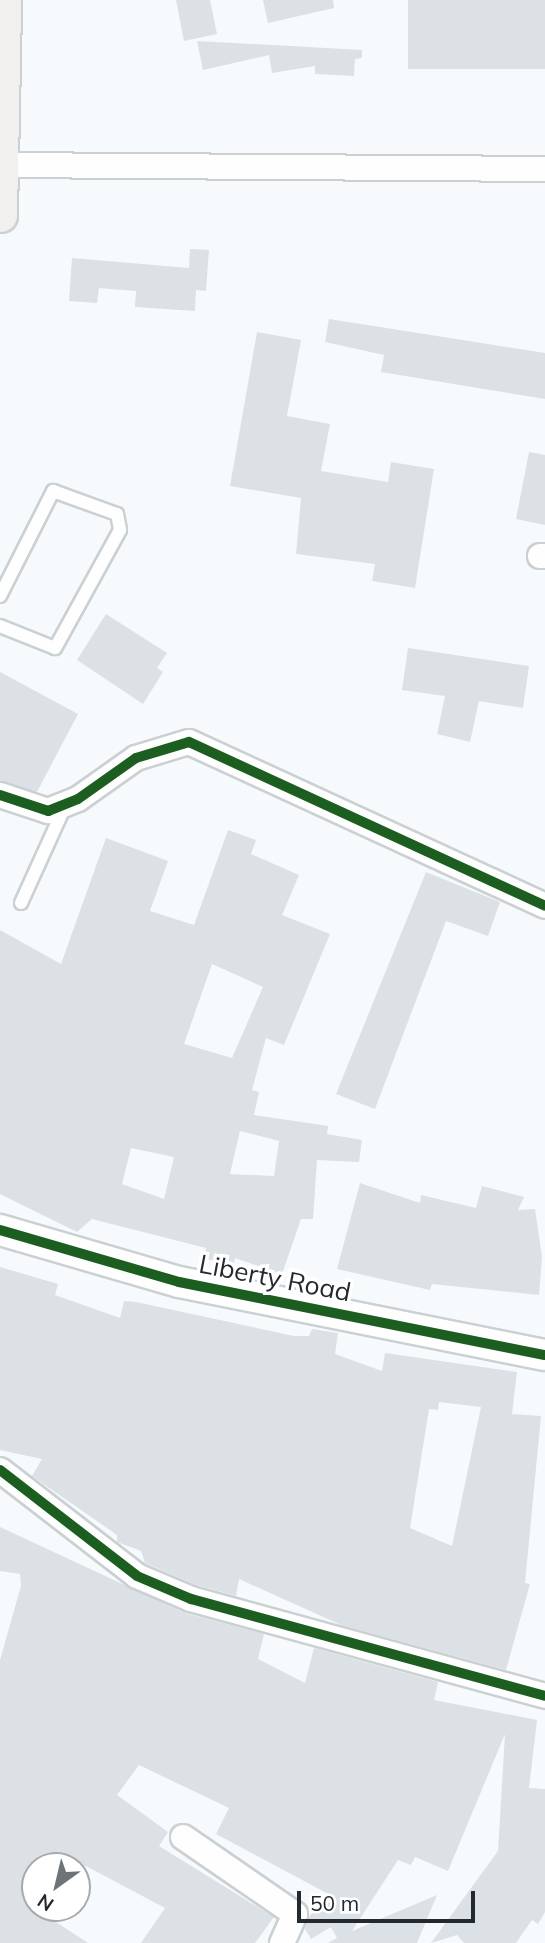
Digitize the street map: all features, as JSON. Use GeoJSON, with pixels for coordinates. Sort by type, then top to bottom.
{"type":"FeatureCollection","features":[{"type":"Feature","properties":{"kind":"main road"},"geometry":{"type":"LineString","coordinates":[[0,215],[4,0]]}},
{"type":"Feature","properties":{"kind":"street"},"geometry":{"type":"LineString","coordinates":[[3,165],[545,169]]}},
{"type":"Feature","properties":{"kind":"street"},"geometry":{"type":"LineString","coordinates":[[0,795],[48,811],[66,804],[136,758],[189,743],[545,906]]}},
{"type":"Feature","properties":{"kind":"street","name":"Liberty Road"},"geometry":{"type":"LineString","coordinates":[[0,1230],[179,1282],[545,1355]]}},
{"type":"Feature","properties":{"kind":"street"},"geometry":{"type":"LineString","coordinates":[[0,1470],[137,1576],[191,1599],[545,1696]]}},
{"type":"Feature","properties":{"kind":"street"},"geometry":{"type":"LineString","coordinates":[[183,1837],[295,1914],[282,1943]]}},
{"type":"Feature","properties":{"kind":"lane"},"geometry":{"type":"LineString","coordinates":[[0,596],[53,491],[117,514],[120,530],[55,648],[0,626]]}},
{"type":"Feature","properties":{"kind":"lane"},"geometry":{"type":"LineString","coordinates":[[21,903],[66,804]]}},
{"type":"Feature","properties":{"kind":"building"},"geometry":{"type":"Polygon","coordinates":[[[176,0],[210,0],[217,34],[184,41],[176,0]]]}},
{"type":"Feature","properties":{"kind":"building"},"geometry":{"type":"Polygon","coordinates":[[[263,0],[333,0],[334,8],[268,23],[263,0]]]}},
{"type":"Feature","properties":{"kind":"building"},"geometry":{"type":"Polygon","coordinates":[[[408,0],[545,0],[545,69],[408,69],[408,0]]]}},
{"type":"Feature","properties":{"kind":"building"},"geometry":{"type":"Polygon","coordinates":[[[197,41],[362,50],[362,58],[355,59],[354,76],[315,74],[315,66],[272,73],[269,55],[203,70],[197,41]]]}},
{"type":"Feature","properties":{"kind":"building"},"geometry":{"type":"Polygon","coordinates":[[[190,249],[209,250],[206,291],[196,290],[195,311],[135,307],[136,291],[99,288],[97,303],[69,301],[72,258],[189,268],[190,249]]]}},
{"type":"Feature","properties":{"kind":"building"},"geometry":{"type":"Polygon","coordinates":[[[329,319],[545,353],[545,399],[381,372],[384,355],[325,342],[329,319]]]}},
{"type":"Feature","properties":{"kind":"building"},"geometry":{"type":"Polygon","coordinates":[[[257,332],[301,340],[287,416],[330,424],[321,471],[388,482],[391,462],[434,469],[415,588],[372,581],[375,564],[296,554],[301,498],[230,486],[257,332]]]}},
{"type":"Feature","properties":{"kind":"building"},"geometry":{"type":"Polygon","coordinates":[[[529,452],[545,455],[545,525],[516,519],[529,452]]]}},
{"type":"Feature","properties":{"kind":"building"},"geometry":{"type":"Polygon","coordinates":[[[106,614],[167,653],[157,668],[163,672],[143,704],[77,660],[106,614]]]}},
{"type":"Feature","properties":{"kind":"building"},"geometry":{"type":"Polygon","coordinates":[[[408,648],[529,666],[523,708],[479,701],[470,742],[437,734],[445,696],[402,690],[408,648]]]}},
{"type":"Feature","properties":{"kind":"building"},"geometry":{"type":"Polygon","coordinates":[[[0,672],[78,714],[37,792],[0,781],[0,672]]]}},
{"type":"Feature","properties":{"kind":"building"},"geometry":{"type":"Polygon","coordinates":[[[228,830],[256,840],[251,854],[299,875],[282,915],[330,934],[284,1045],[266,1038],[252,1090],[259,1092],[254,1115],[328,1126],[327,1134],[362,1140],[359,1162],[317,1160],[313,1219],[301,1219],[282,1274],[235,1258],[233,1266],[204,1258],[206,1248],[92,1219],[77,1232],[0,1194],[0,930],[61,964],[106,838],[168,861],[150,911],[194,925],[228,830]],[[212,964],[184,1044],[232,1058],[263,987],[212,964]],[[240,1131],[230,1174],[274,1176],[279,1141],[240,1131]],[[131,1148],[122,1184],[164,1199],[174,1157],[131,1148]]]}},
{"type":"Feature","properties":{"kind":"building"},"geometry":{"type":"Polygon","coordinates":[[[426,872],[500,902],[488,936],[446,921],[375,1109],[336,1094],[426,872]]]}},
{"type":"Feature","properties":{"kind":"building"},"geometry":{"type":"Polygon","coordinates":[[[360,1183],[420,1203],[421,1195],[476,1208],[482,1186],[524,1197],[518,1210],[535,1209],[542,1257],[539,1295],[432,1284],[430,1290],[337,1269],[360,1183]]]}},
{"type":"Feature","properties":{"kind":"building"},"geometry":{"type":"Polygon","coordinates":[[[0,1267],[58,1284],[55,1295],[120,1318],[124,1301],[136,1302],[294,1336],[309,1336],[312,1329],[338,1333],[335,1354],[382,1371],[385,1353],[517,1372],[512,1414],[541,1416],[525,1583],[530,1584],[506,1670],[341,1625],[239,1579],[236,1596],[196,1585],[145,1563],[141,1551],[117,1542],[117,1535],[32,1476],[42,1459],[0,1450],[0,1267]],[[439,1402],[438,1410],[429,1409],[410,1528],[452,1546],[481,1407],[439,1402]]]}},
{"type":"Feature","properties":{"kind":"building"},"geometry":{"type":"Polygon","coordinates":[[[0,1527],[185,1613],[264,1634],[258,1659],[305,1683],[314,1648],[438,1682],[434,1700],[537,1720],[529,1788],[545,1789],[545,1912],[538,1924],[532,1920],[516,1943],[464,1943],[457,1935],[431,1943],[498,1851],[505,1734],[448,1871],[415,1857],[411,1865],[398,1860],[352,1931],[437,1895],[417,1943],[328,1943],[337,1938],[331,1927],[311,1939],[305,1929],[310,1915],[336,1898],[216,1834],[229,1808],[139,1765],[117,1795],[168,1832],[159,1846],[274,1917],[255,1943],[141,1943],[165,1908],[91,1869],[91,1852],[21,1852],[21,1922],[56,1922],[88,1943],[0,1943],[0,1660],[21,1586],[20,1574],[0,1571],[0,1527]]]}},
{"type":"Feature","properties":{"kind":"cycle path"},"geometry":{"type":"LineString","coordinates":[[0,795],[48,811],[78,799],[136,758],[189,742],[545,906]]}},
{"type":"Feature","properties":{"kind":"cycle path"},"geometry":{"type":"LineString","coordinates":[[0,1230],[179,1282],[545,1355]]}},
{"type":"Feature","properties":{"kind":"cycle path"},"geometry":{"type":"LineString","coordinates":[[0,1470],[137,1576],[191,1599],[545,1696]]}}]}
